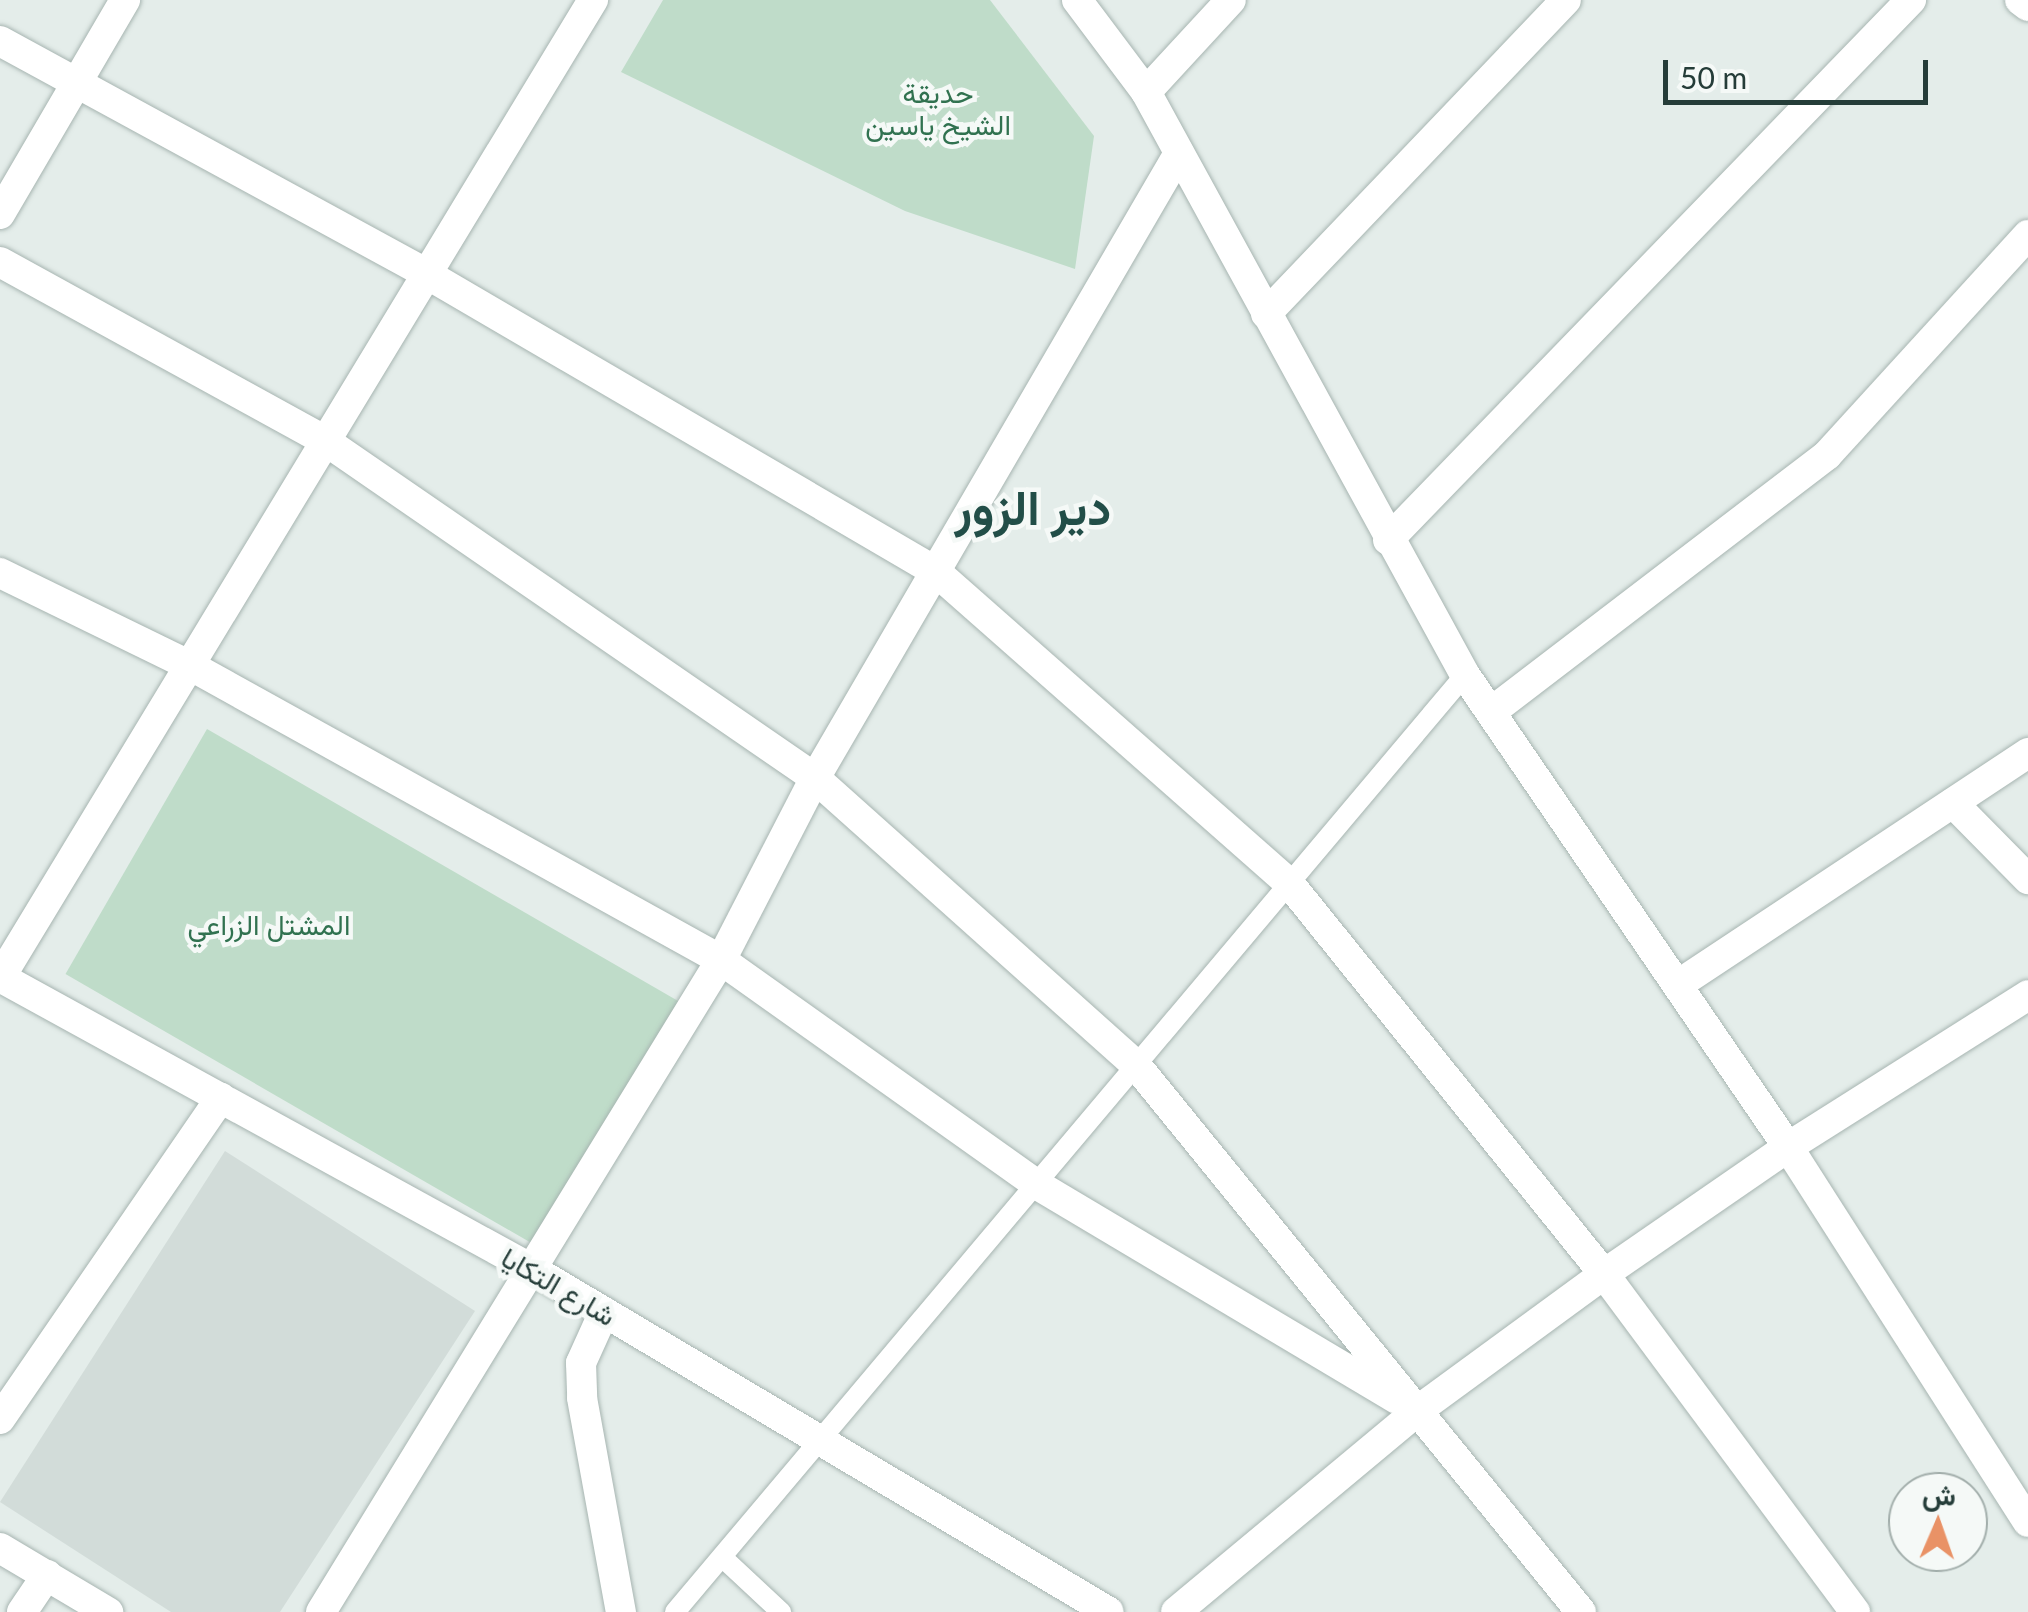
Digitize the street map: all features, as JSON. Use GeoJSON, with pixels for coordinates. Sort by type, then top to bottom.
{"type":"FeatureCollection","features":[{"type":"Feature","properties":{"kind":"street"},"geometry":{"type":"LineString","coordinates":[[0,214],[125,0]]}},
{"type":"Feature","properties":{"kind":"street"},"geometry":{"type":"LineString","coordinates":[[1077,0],[1146,92],[1388,540],[1465,674],[1788,1147],[2028,1522]]}},
{"type":"Feature","properties":{"kind":"street"},"geometry":{"type":"LineString","coordinates":[[1146,92],[1231,0]]}},
{"type":"Feature","properties":{"kind":"street"},"geometry":{"type":"LineString","coordinates":[[1266,314],[1566,0]]}},
{"type":"Feature","properties":{"kind":"street"},"geometry":{"type":"LineString","coordinates":[[1388,540],[1911,0]]}},
{"type":"Feature","properties":{"kind":"street"},"geometry":{"type":"LineString","coordinates":[[2020,0],[2028,6]]}},
{"type":"Feature","properties":{"kind":"street"},"geometry":{"type":"LineString","coordinates":[[0,977],[327,442],[580,4]]}},
{"type":"Feature","properties":{"kind":"street"},"geometry":{"type":"LineString","coordinates":[[0,41],[424,272],[936,571],[1289,883],[1604,1274],[1855,1612]]}},
{"type":"Feature","properties":{"kind":"street"},"geometry":{"type":"LineString","coordinates":[[321,1612],[721,960],[815,778],[1179,153]]}},
{"type":"Feature","properties":{"kind":"street"},"geometry":{"type":"LineString","coordinates":[[1491,712],[1827,455],[2028,235]]}},
{"type":"Feature","properties":{"kind":"street"},"geometry":{"type":"LineString","coordinates":[[0,262],[327,442],[815,778],[1136,1065],[1581,1612]]}},
{"type":"Feature","properties":{"kind":"street"},"geometry":{"type":"LineString","coordinates":[[0,573],[190,666],[721,960],[1036,1184],[1417,1411]]}},
{"type":"Feature","properties":{"kind":"street"},"geometry":{"type":"LineString","coordinates":[[1678,984],[2028,754]]}},
{"type":"Feature","properties":{"kind":"street"},"geometry":{"type":"LineString","coordinates":[[1953,803],[2028,879]]}},
{"type":"Feature","properties":{"kind":"street","name":"شارع التكايا"},"geometry":{"type":"LineString","coordinates":[[0,977],[530,1268],[1108,1612]]}},
{"type":"Feature","properties":{"kind":"street"},"geometry":{"type":"LineString","coordinates":[[1176,1612],[1417,1411],[1604,1274],[1788,1147],[2028,995]]}},
{"type":"Feature","properties":{"kind":"street"},"geometry":{"type":"LineString","coordinates":[[0,1419],[221,1098]]}},
{"type":"Feature","properties":{"kind":"street"},"geometry":{"type":"LineString","coordinates":[[604,1312],[581,1363],[582,1398],[621,1612]]}},
{"type":"Feature","properties":{"kind":"street"},"geometry":{"type":"LineString","coordinates":[[0,1548],[108,1612]]}},
{"type":"Feature","properties":{"kind":"street"},"geometry":{"type":"LineString","coordinates":[[22,1612],[47,1575]]}},
{"type":"Feature","properties":{"kind":"lane"},"geometry":{"type":"LineString","coordinates":[[675,1612],[1465,674]]}},
{"type":"Feature","properties":{"kind":"lane"},"geometry":{"type":"LineString","coordinates":[[722,1556],[782,1612]]}},
{"type":"Feature","properties":{"kind":"shaded area"},"geometry":{"type":"Polygon","coordinates":[[[225,1151],[475,1311],[280,1612],[171,1612],[0,1502],[225,1151]]]}},
{"type":"Feature","properties":{"kind":"green space","name":"حديقة الشيخ ياسين"},"geometry":{"type":"Polygon","coordinates":[[[663,0],[990,0],[1094,136],[1075,269],[905,211],[621,72],[663,0]]]}},
{"type":"Feature","properties":{"kind":"green space","name":"المشتل الزراعي"},"geometry":{"type":"Polygon","coordinates":[[[207,729],[681,1002],[539,1248],[66,974],[207,729]]]}},
{"type":"Feature","properties":{"kind":"district","name":"دير الزور"},"geometry":{"type":"Point","coordinates":[1033,507]}}]}
